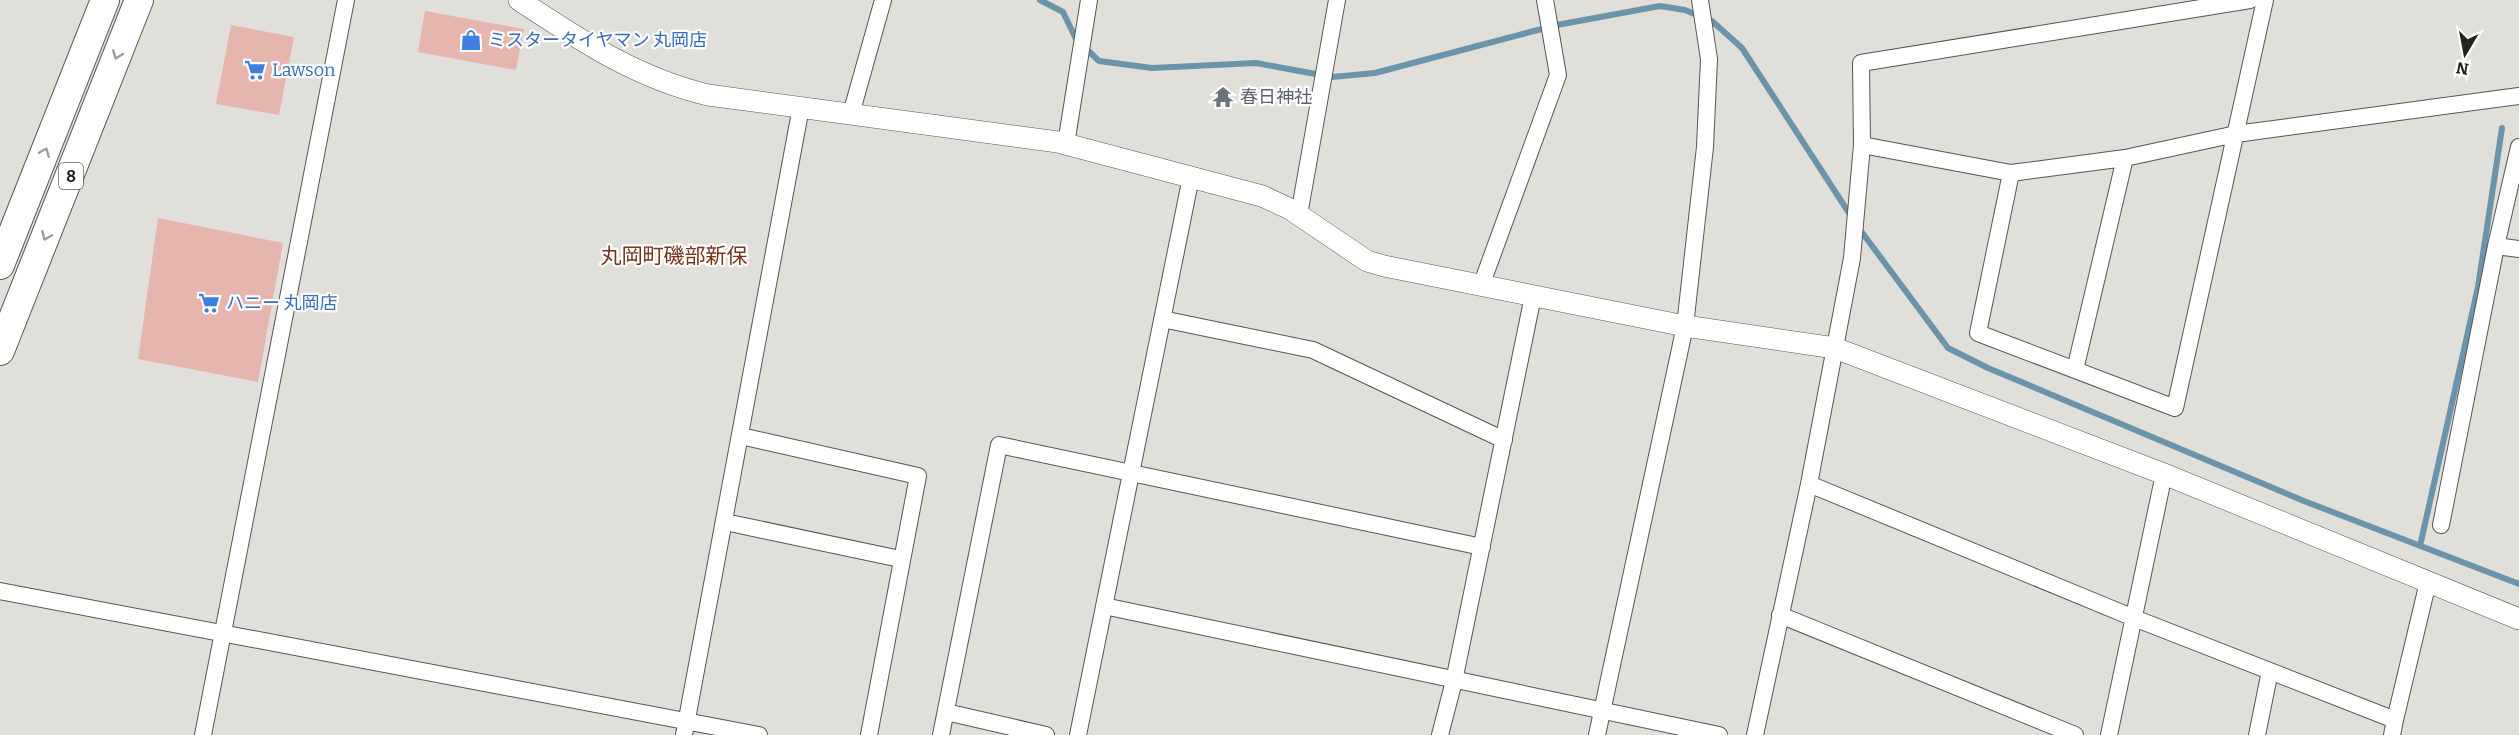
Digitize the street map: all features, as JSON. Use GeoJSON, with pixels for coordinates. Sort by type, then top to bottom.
{"type":"FeatureCollection","features":[{"type":"Feature","properties":{"kind":"highway","name":"8"},"geometry":{"type":"LineString","coordinates":[[0,265],[105,0]]}},
{"type":"Feature","properties":{"kind":"highway","name":"8"},"geometry":{"type":"LineString","coordinates":[[0,351],[139,0]]}},
{"type":"Feature","properties":{"kind":"street"},"geometry":{"type":"LineString","coordinates":[[203,735],[346,0]]}},
{"type":"Feature","properties":{"kind":"street"},"geometry":{"type":"LineString","coordinates":[[519,0],[590,46],[639,72],[674,87],[708,95],[1066,144],[1262,196],[1299,215],[1367,261],[1384,266],[1685,326],[1835,348],[2164,474],[2519,620]]}},
{"type":"Feature","properties":{"kind":"street"},"geometry":{"type":"LineString","coordinates":[[851,114],[883,0]]}},
{"type":"Feature","properties":{"kind":"street"},"geometry":{"type":"LineString","coordinates":[[1066,144],[1089,0]]}},
{"type":"Feature","properties":{"kind":"street"},"geometry":{"type":"LineString","coordinates":[[1299,215],[1337,0]]}},
{"type":"Feature","properties":{"kind":"street"},"geometry":{"type":"LineString","coordinates":[[1481,286],[1558,75],[1545,0]]}},
{"type":"Feature","properties":{"kind":"street"},"geometry":{"type":"LineString","coordinates":[[1597,735],[1685,326],[1706,136],[1709,59],[1700,0]]}},
{"type":"Feature","properties":{"kind":"street"},"geometry":{"type":"LineString","coordinates":[[1755,735],[1809,484],[1852,258],[1862,145],[1861,63],[2250,0]]}},
{"type":"Feature","properties":{"kind":"street"},"geometry":{"type":"LineString","coordinates":[[2011,173],[1978,333],[2175,408],[2265,0]]}},
{"type":"Feature","properties":{"kind":"street"},"geometry":{"type":"LineString","coordinates":[[1862,145],[2011,173],[2125,158],[2236,134],[2519,96]]}},
{"type":"Feature","properties":{"kind":"street"},"geometry":{"type":"LineString","coordinates":[[685,728],[801,107]]}},
{"type":"Feature","properties":{"kind":"street"},"geometry":{"type":"LineString","coordinates":[[2442,525],[2496,246],[2519,147]]}},
{"type":"Feature","properties":{"kind":"street"},"geometry":{"type":"LineString","coordinates":[[2075,370],[2125,158]]}},
{"type":"Feature","properties":{"kind":"street"},"geometry":{"type":"LineString","coordinates":[[1078,735],[1191,177]]}},
{"type":"Feature","properties":{"kind":"street"},"geometry":{"type":"LineString","coordinates":[[2496,246],[2519,249]]}},
{"type":"Feature","properties":{"kind":"street"},"geometry":{"type":"LineString","coordinates":[[1440,735],[1454,681],[1533,296]]}},
{"type":"Feature","properties":{"kind":"street"},"geometry":{"type":"LineString","coordinates":[[1162,319],[1313,350],[1504,440]]}},
{"type":"Feature","properties":{"kind":"street"},"geometry":{"type":"LineString","coordinates":[[741,436],[918,476],[900,559],[869,735]]}},
{"type":"Feature","properties":{"kind":"street"},"geometry":{"type":"LineString","coordinates":[[941,735],[999,445],[1482,547]]}},
{"type":"Feature","properties":{"kind":"street"},"geometry":{"type":"LineString","coordinates":[[2109,735],[2164,474]]}},
{"type":"Feature","properties":{"kind":"street"},"geometry":{"type":"LineString","coordinates":[[1809,484],[2134,618],[2270,671],[2393,727],[2428,582]]}},
{"type":"Feature","properties":{"kind":"street"},"geometry":{"type":"LineString","coordinates":[[725,522],[900,559]]}},
{"type":"Feature","properties":{"kind":"street"},"geometry":{"type":"LineString","coordinates":[[0,591],[223,633],[685,728],[759,735]]}},
{"type":"Feature","properties":{"kind":"street"},"geometry":{"type":"LineString","coordinates":[[1104,606],[1719,735]]}},
{"type":"Feature","properties":{"kind":"street"},"geometry":{"type":"LineString","coordinates":[[1780,615],[2075,735]]}},
{"type":"Feature","properties":{"kind":"street"},"geometry":{"type":"LineString","coordinates":[[2257,735],[2270,671]]}},
{"type":"Feature","properties":{"kind":"street"},"geometry":{"type":"LineString","coordinates":[[946,712],[1046,735]]}},
{"type":"Feature","properties":{"kind":"building","name":"ミスタータイヤマン 丸岡店"},"geometry":{"type":"Polygon","coordinates":[[[425,11],[524,29],[516,70],[418,52],[425,11]]]}},
{"type":"Feature","properties":{"kind":"building","name":"Lawson"},"geometry":{"type":"Polygon","coordinates":[[[231,25],[294,37],[279,115],[216,104],[231,25]]]}},
{"type":"Feature","properties":{"kind":"building"},"geometry":{"type":"Polygon","coordinates":[[[158,218],[283,243],[258,382],[138,359],[158,218]]]}},
{"type":"Feature","properties":{"kind":"waterway"},"geometry":{"type":"LineString","coordinates":[[1040,0],[1063,12],[1076,39],[1099,61],[1152,68],[1256,63],[1332,77],[1375,73],[1557,25],[1660,6],[1685,10],[1712,21],[1742,48],[1851,216]]}},
{"type":"Feature","properties":{"kind":"waterway"},"geometry":{"type":"LineString","coordinates":[[2420,546],[2478,287],[2502,128]]}},
{"type":"Feature","properties":{"kind":"waterway"},"geometry":{"type":"LineString","coordinates":[[1858,227],[1948,348],[1988,368],[2304,501],[2519,584]]}},
{"type":"Feature","properties":{"kind":"place","name":"ミスタータイヤマン 丸岡店"},"geometry":{"type":"Point","coordinates":[471,40]}},
{"type":"Feature","properties":{"kind":"place","name":"Lawson"},"geometry":{"type":"Point","coordinates":[255,70]}},
{"type":"Feature","properties":{"kind":"place","name":"春日神社"},"geometry":{"type":"Point","coordinates":[1223,97]}},
{"type":"Feature","properties":{"kind":"place","name":"ハニー 丸岡店"},"geometry":{"type":"Point","coordinates":[209,303]}},
{"type":"Feature","properties":{"kind":"district","name":"丸岡町磯部新保"},"geometry":{"type":"Point","coordinates":[674,256]}}]}
